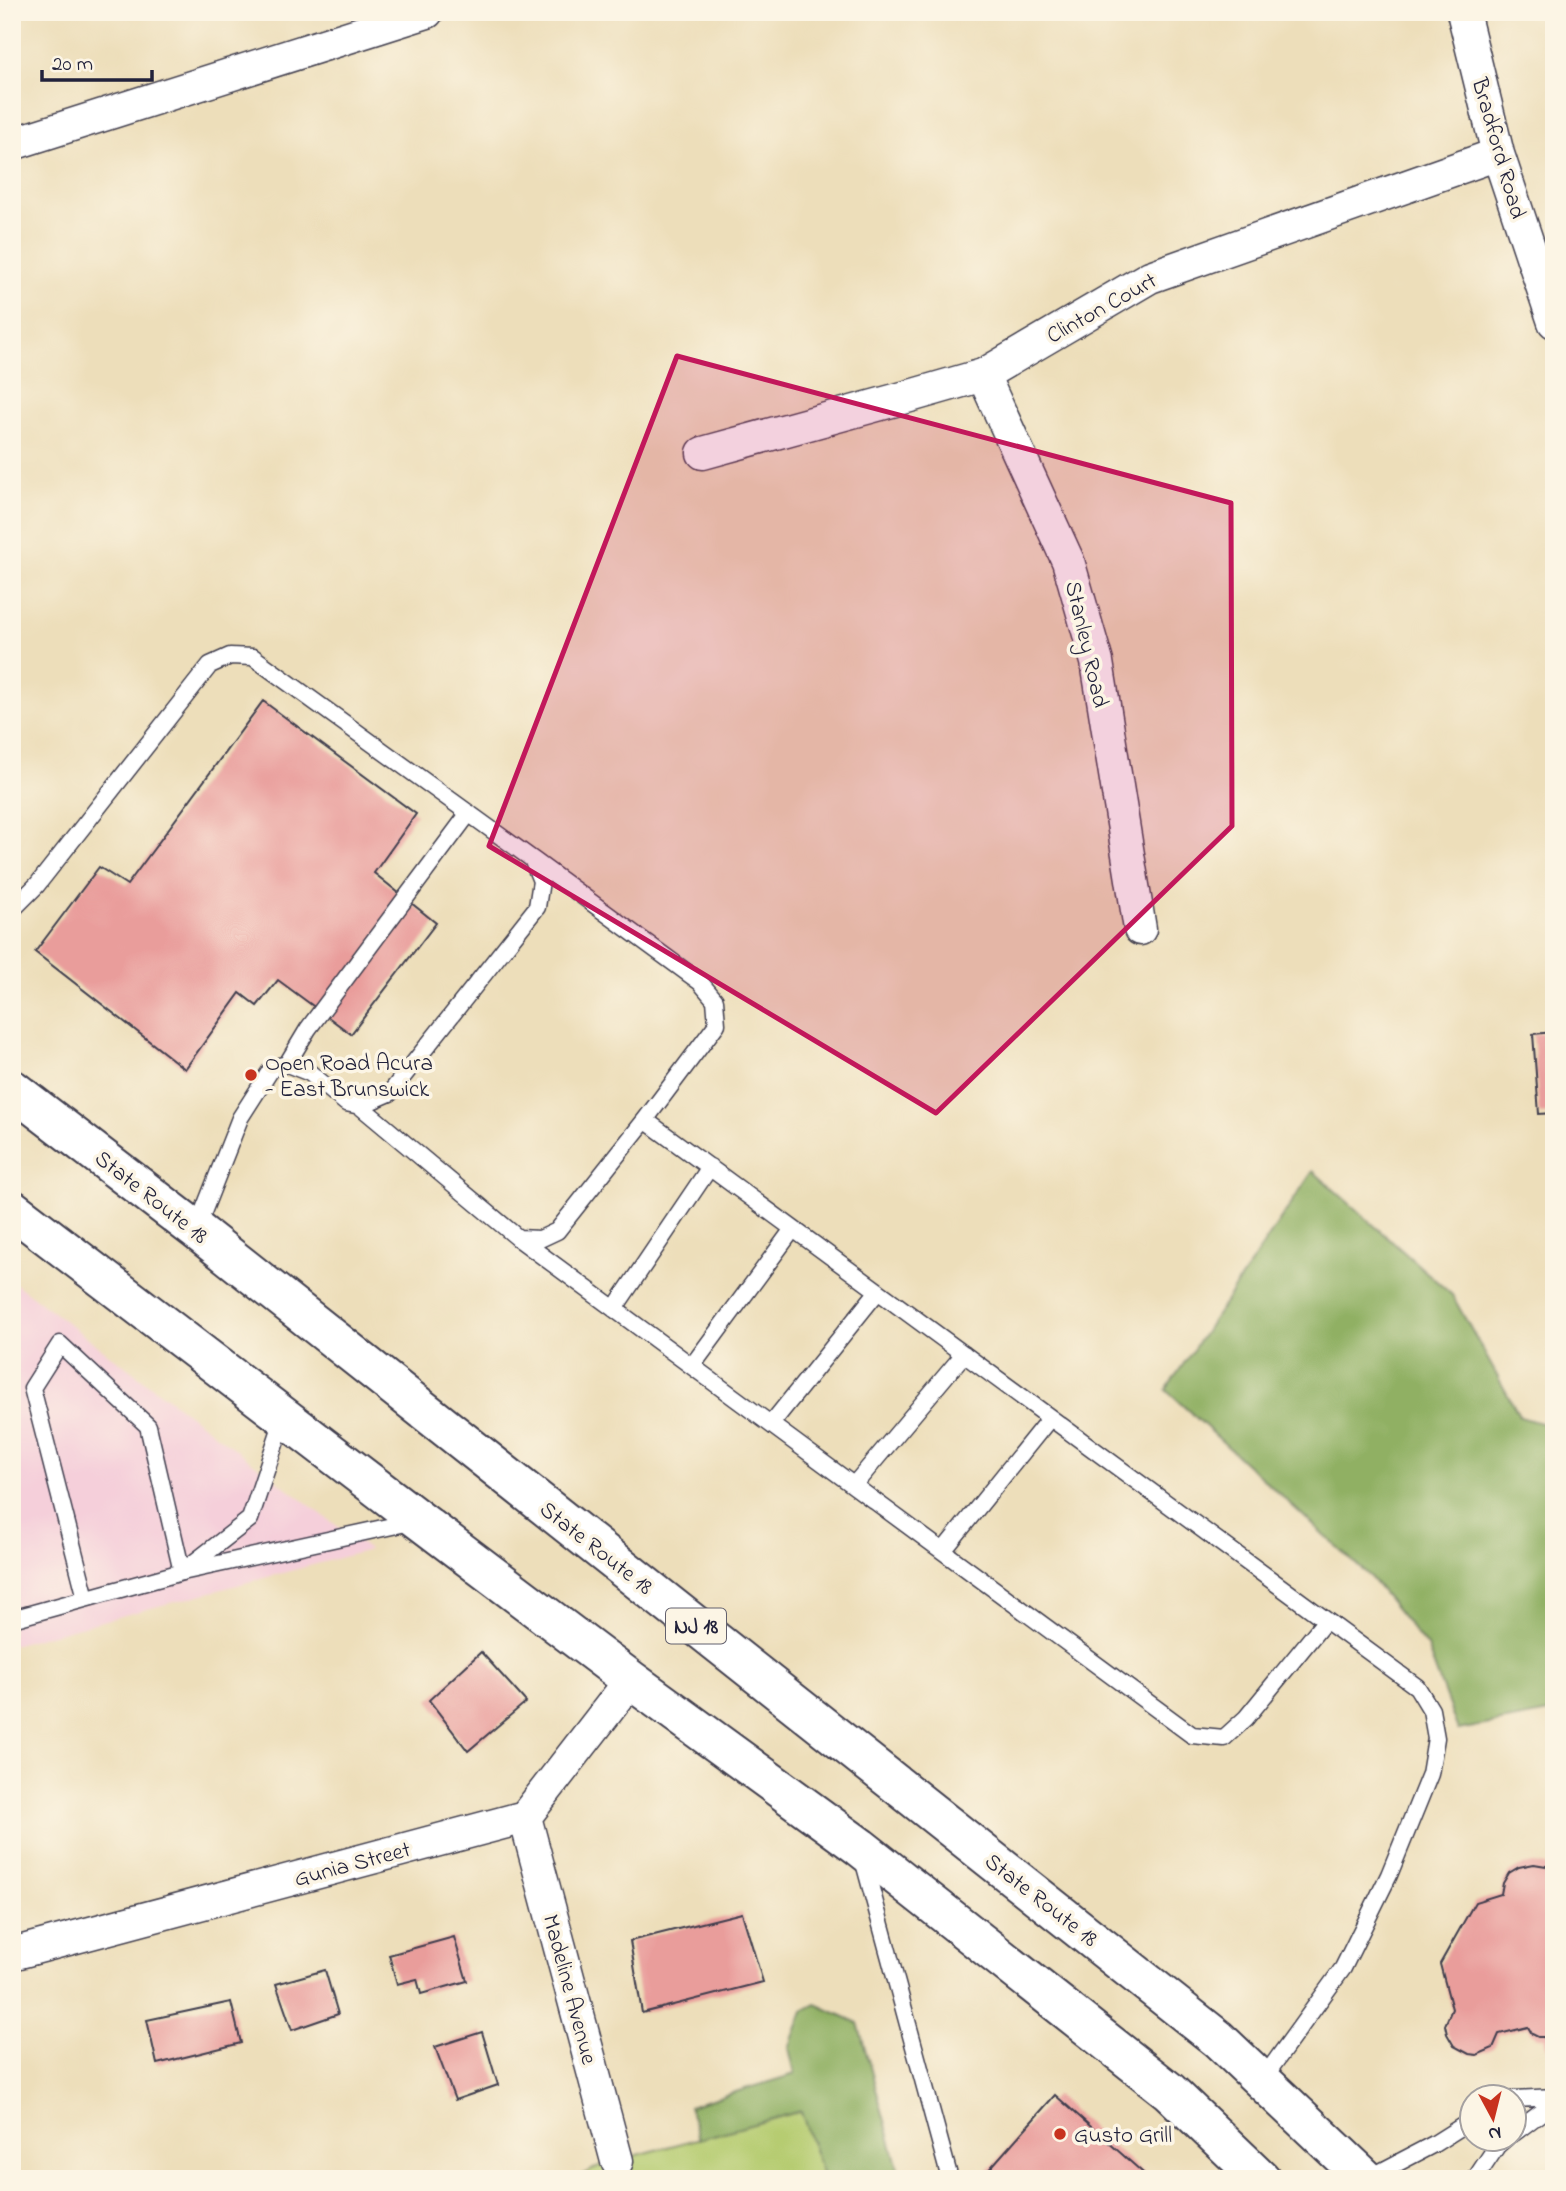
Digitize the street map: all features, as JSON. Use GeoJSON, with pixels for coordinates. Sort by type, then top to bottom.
{"type":"FeatureCollection","features":[{"type":"Feature","properties":{"kind":"highway","name":"State Route 18"},"geometry":{"type":"LineString","coordinates":[[12,1089],[197,1230],[1218,2039],[1366,2179]]}},
{"type":"Feature","properties":{"kind":"highway"},"geometry":{"type":"LineString","coordinates":[[12,1209],[631,1680],[860,1847],[1169,2091],[1261,2179]]}},
{"type":"Feature","properties":{"kind":"street"},"geometry":{"type":"LineString","coordinates":[[12,144],[427,12]]}},
{"type":"Feature","properties":{"kind":"street","name":"Bradford Road"},"geometry":{"type":"LineString","coordinates":[[1463,12],[1498,154],[1554,322]]}},
{"type":"Feature","properties":{"kind":"street","name":"Clinton Court"},"geometry":{"type":"LineString","coordinates":[[703,453],[982,375],[1150,276],[1498,154]]}},
{"type":"Feature","properties":{"kind":"street","name":"Stanley Road"},"geometry":{"type":"LineString","coordinates":[[982,375],[1072,574],[1097,663],[1140,929]]}},
{"type":"Feature","properties":{"kind":"street"},"geometry":{"type":"LineString","coordinates":[[525,1817],[631,1680]]}},
{"type":"Feature","properties":{"kind":"street","name":"Gunia Street"},"geometry":{"type":"LineString","coordinates":[[12,1954],[525,1817]]}},
{"type":"Feature","properties":{"kind":"street","name":"Madeline Avenue"},"geometry":{"type":"LineString","coordinates":[[525,1817],[617,2161]]}},
{"type":"Feature","properties":{"kind":"lane"},"geometry":{"type":"LineString","coordinates":[[12,910],[37,886],[210,665],[230,656],[253,657],[700,982],[715,1000],[717,1024],[557,1231],[540,1239],[519,1238]]}},
{"type":"Feature","properties":{"kind":"lane"},"geometry":{"type":"LineString","coordinates":[[288,1064],[308,1029],[469,813]]}},
{"type":"Feature","properties":{"kind":"lane"},"geometry":{"type":"LineString","coordinates":[[360,1107],[390,1093],[537,907],[541,881],[532,859]]}},
{"type":"Feature","properties":{"kind":"lane"},"geometry":{"type":"LineString","coordinates":[[197,1230],[240,1118],[272,1068],[288,1064],[310,1073],[346,1103],[360,1107],[519,1238],[1192,1735],[1224,1738],[1246,1718],[1326,1620]]}},
{"type":"Feature","properties":{"kind":"lane"},"geometry":{"type":"LineString","coordinates":[[645,1120],[1417,1687],[1431,1710],[1436,1738],[1430,1774],[1390,1875],[1349,1956],[1262,2081]]}},
{"type":"Feature","properties":{"kind":"lane"},"geometry":{"type":"LineString","coordinates":[[614,1309],[710,1167]]}},
{"type":"Feature","properties":{"kind":"lane"},"geometry":{"type":"LineString","coordinates":[[692,1366],[793,1228]]}},
{"type":"Feature","properties":{"kind":"lane"},"geometry":{"type":"LineString","coordinates":[[771,1424],[878,1291]]}},
{"type":"Feature","properties":{"kind":"lane"},"geometry":{"type":"LineString","coordinates":[[86,1598],[32,1388],[60,1345],[148,1426],[182,1572]]}},
{"type":"Feature","properties":{"kind":"lane"},"geometry":{"type":"LineString","coordinates":[[854,1485],[964,1354]]}},
{"type":"Feature","properties":{"kind":"lane"},"geometry":{"type":"LineString","coordinates":[[182,1572],[250,1519],[284,1417]]}},
{"type":"Feature","properties":{"kind":"lane"},"geometry":{"type":"LineString","coordinates":[[943,1551],[1051,1418]]}},
{"type":"Feature","properties":{"kind":"lane"},"geometry":{"type":"LineString","coordinates":[[12,1619],[182,1572],[419,1520]]}},
{"type":"Feature","properties":{"kind":"lane"},"geometry":{"type":"LineString","coordinates":[[860,1847],[950,2179]]}},
{"type":"Feature","properties":{"kind":"lane"},"geometry":{"type":"LineString","coordinates":[[1528,2098],[1554,2097]]}},
{"type":"Feature","properties":{"kind":"lane"},"geometry":{"type":"LineString","coordinates":[[1528,2123],[1554,2104]]}},
{"type":"Feature","properties":{"kind":"lane"},"geometry":{"type":"LineString","coordinates":[[1366,2179],[1458,2129]]}},
{"type":"Feature","properties":{"kind":"lane"},"geometry":{"type":"LineString","coordinates":[[1475,2179],[1493,2152]]}},
{"type":"Feature","properties":{"kind":"highlighted area"},"geometry":{"type":"Polygon","coordinates":[[[677,356],[1231,503],[1232,826],[936,1113],[489,846],[677,356]]]}},
{"type":"Feature","properties":{"kind":"shaded area"},"geometry":{"type":"Polygon","coordinates":[[[12,1281],[369,1550],[12,1645],[12,1281]]]}},
{"type":"Feature","properties":{"kind":"green space"},"geometry":{"type":"Polygon","coordinates":[[[1313,1171],[1452,1295],[1520,1417],[1554,1427],[1554,1712],[1458,1730],[1427,1647],[1371,1578],[1166,1390],[1313,1171]]]}},
{"type":"Feature","properties":{"kind":"green space"},"geometry":{"type":"Polygon","coordinates":[[[816,2004],[858,2023],[901,2179],[824,2179],[801,2111],[699,2139],[689,2106],[795,2074],[789,2048],[803,2011],[816,2004]]]}},
{"type":"Feature","properties":{"kind":"green space"},"geometry":{"type":"Polygon","coordinates":[[[801,2111],[824,2179],[574,2179],[604,2164],[801,2111]]]}},
{"type":"Feature","properties":{"kind":"building"},"geometry":{"type":"Polygon","coordinates":[[[263,701],[416,814],[374,873],[436,923],[351,1034],[278,980],[257,1006],[240,993],[185,1069],[35,952],[99,867],[127,885],[263,701]]]}},
{"type":"Feature","properties":{"kind":"building"},"geometry":{"type":"Polygon","coordinates":[[[1554,1032],[1554,1113],[1539,1114],[1533,1034],[1554,1032]]]}},
{"type":"Feature","properties":{"kind":"building"},"geometry":{"type":"Polygon","coordinates":[[[481,1652],[526,1702],[468,1751],[429,1700],[481,1652]]]}},
{"type":"Feature","properties":{"kind":"building"},"geometry":{"type":"Polygon","coordinates":[[[1534,1864],[1554,1871],[1554,2055],[1551,2056],[1544,2037],[1532,2034],[1528,2027],[1499,2034],[1493,2048],[1477,2055],[1469,2054],[1454,2046],[1447,2034],[1445,2025],[1452,2009],[1440,1964],[1475,1902],[1501,1894],[1509,1873],[1519,1867],[1534,1864]]]}},
{"type":"Feature","properties":{"kind":"building"},"geometry":{"type":"Polygon","coordinates":[[[742,1913],[763,1982],[642,2013],[630,1941],[742,1913]]]}},
{"type":"Feature","properties":{"kind":"building"},"geometry":{"type":"Polygon","coordinates":[[[454,1937],[467,1981],[421,1994],[417,1979],[397,1984],[389,1955],[454,1937]]]}},
{"type":"Feature","properties":{"kind":"building"},"geometry":{"type":"Polygon","coordinates":[[[325,1970],[338,2014],[292,2030],[276,1984],[325,1970]]]}},
{"type":"Feature","properties":{"kind":"building"},"geometry":{"type":"Polygon","coordinates":[[[231,2002],[241,2043],[157,2064],[147,2020],[231,2002]]]}},
{"type":"Feature","properties":{"kind":"building"},"geometry":{"type":"Polygon","coordinates":[[[482,2032],[498,2085],[455,2100],[435,2047],[482,2032]]]}},
{"type":"Feature","properties":{"kind":"building","name":"Gusto Grill"},"geometry":{"type":"Polygon","coordinates":[[[1055,2095],[1150,2179],[993,2179],[986,2173],[1055,2095]]]}},
{"type":"Feature","properties":{"kind":"place","name":"Open Road Acura - East Brunswick"},"geometry":{"type":"Point","coordinates":[251,1075]}},
{"type":"Feature","properties":{"kind":"place","name":"Gusto Grill"},"geometry":{"type":"Point","coordinates":[1060,2134]}}]}
